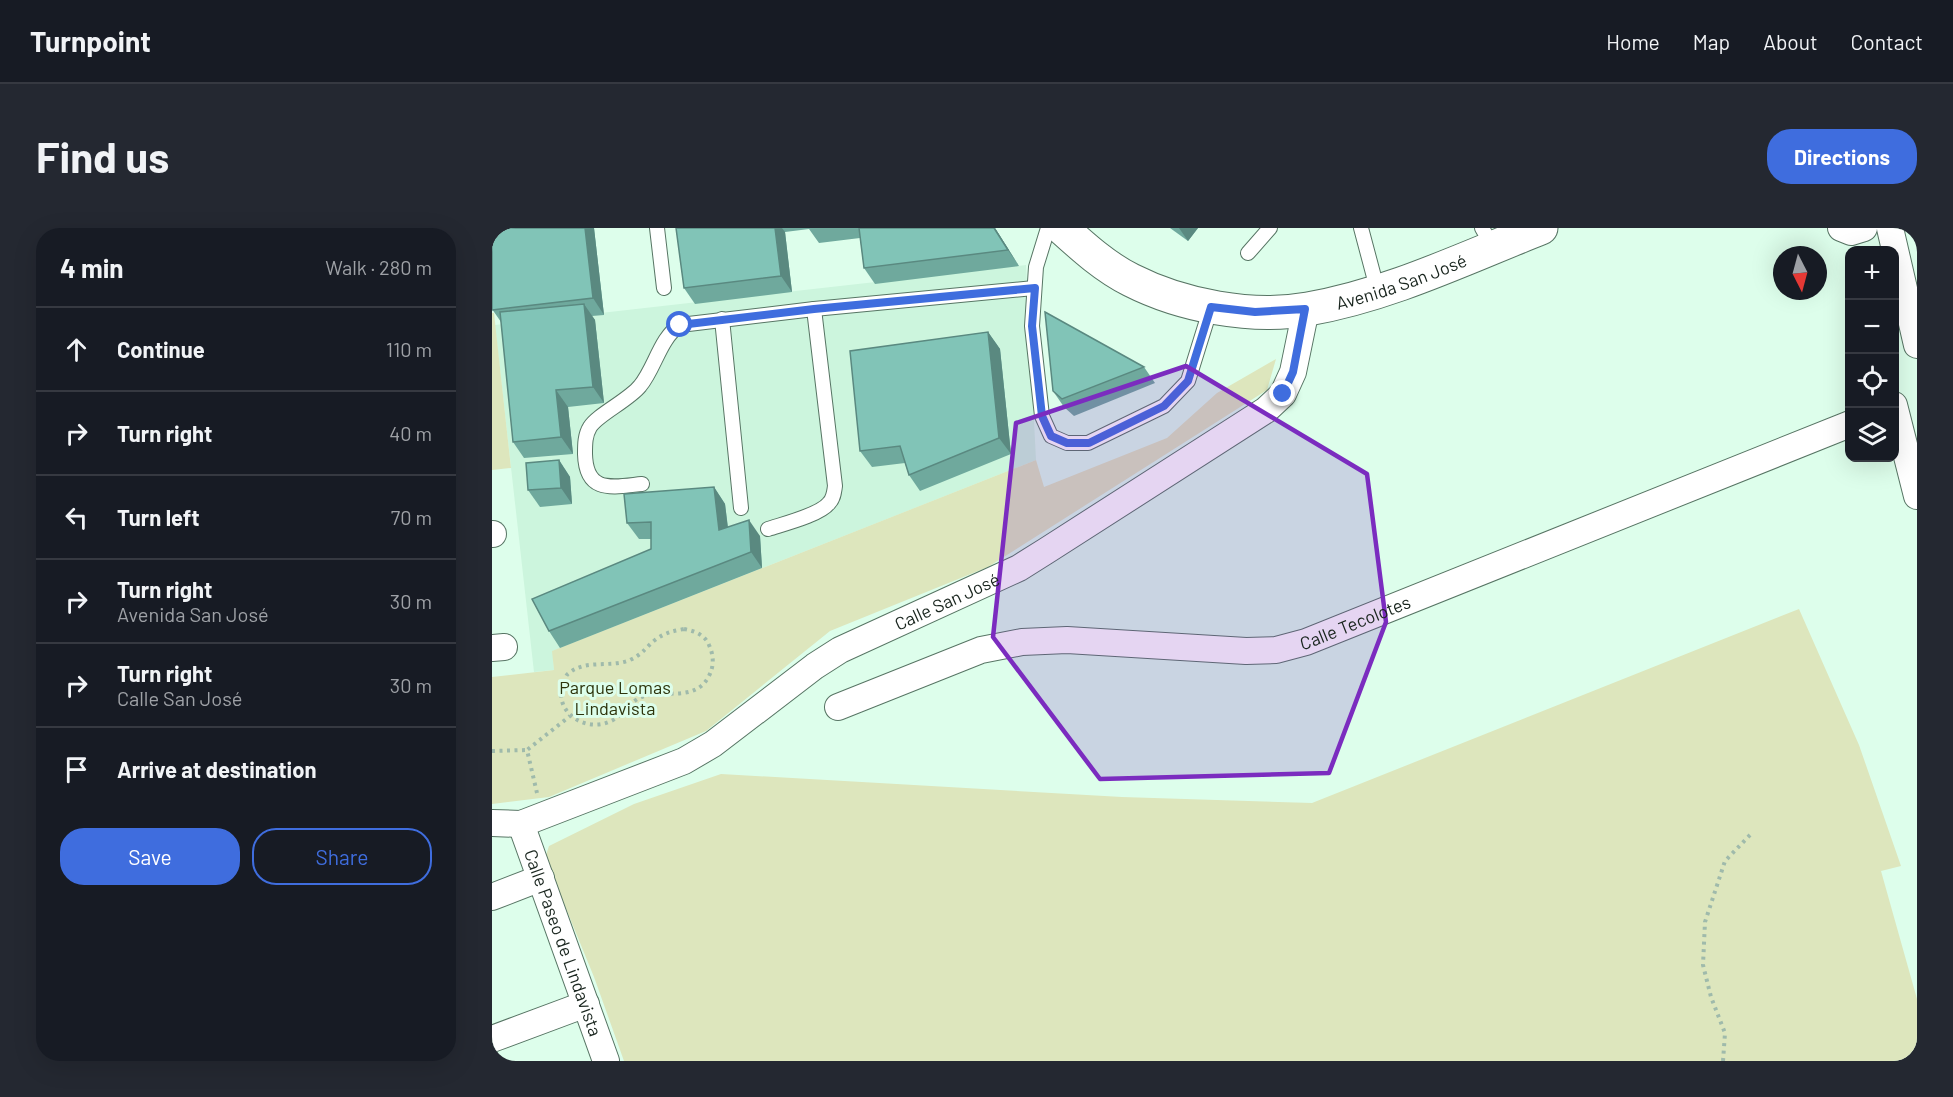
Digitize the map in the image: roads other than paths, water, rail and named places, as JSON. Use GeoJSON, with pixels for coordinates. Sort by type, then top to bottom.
{"type":"FeatureCollection","features":[{"type":"Feature","properties":{"kind":"main road","name":"Avenida San José"},"geometry":{"type":"LineString","coordinates":[[1062,228],[1090,254],[1130,280],[1178,299],[1211,307],[1255,312],[1305,309],[1378,292],[1487,238],[1541,228]]}},
{"type":"Feature","properties":{"kind":"street"},"geometry":{"type":"LineString","coordinates":[[1890,228],[1917,345]]}},
{"type":"Feature","properties":{"kind":"street","name":"Calle San José"},"geometry":{"type":"LineString","coordinates":[[531,820],[684,761],[713,744],[823,660],[1019,568],[1266,410],[1283,394],[1293,372],[1305,309]]}},
{"type":"Feature","properties":{"kind":"street"},"geometry":{"type":"LineString","coordinates":[[1899,404],[1917,398]]}},
{"type":"Feature","properties":{"kind":"street"},"geometry":{"type":"LineString","coordinates":[[1896,408],[1917,496]]}},
{"type":"Feature","properties":{"kind":"street","name":"Calle Tecolotes"},"geometry":{"type":"LineString","coordinates":[[838,707],[981,650],[1022,642],[1067,640],[1246,651],[1276,650],[1306,642],[1845,426]]}},
{"type":"Feature","properties":{"kind":"street"},"geometry":{"type":"LineString","coordinates":[[492,823],[531,820]]}},
{"type":"Feature","properties":{"kind":"street","name":"Calle Paseo de Lindavista"},"geometry":{"type":"LineString","coordinates":[[531,820],[541,878],[606,1061]]}},
{"type":"Feature","properties":{"kind":"street"},"geometry":{"type":"LineString","coordinates":[[492,897],[541,878]]}},
{"type":"Feature","properties":{"kind":"street"},"geometry":{"type":"LineString","coordinates":[[492,1039],[586,1004]]}},
{"type":"Feature","properties":{"kind":"lane"},"geometry":{"type":"LineString","coordinates":[[657,228],[664,288]]}},
{"type":"Feature","properties":{"kind":"lane"},"geometry":{"type":"LineString","coordinates":[[1048,228],[1036,267],[1032,326],[1042,416],[1051,436],[1067,443],[1089,443],[1164,406],[1188,381],[1211,307]]}},
{"type":"Feature","properties":{"kind":"lane"},"geometry":{"type":"LineString","coordinates":[[1248,253],[1270,228]]}},
{"type":"Feature","properties":{"kind":"lane"},"geometry":{"type":"LineString","coordinates":[[1362,228],[1378,292]]}},
{"type":"Feature","properties":{"kind":"lane"},"geometry":{"type":"LineString","coordinates":[[642,483],[611,487],[599,485],[589,476],[585,464],[585,439],[590,425],[637,390],[674,329],[688,323],[722,319],[1035,288]]}},
{"type":"Feature","properties":{"kind":"lane"},"geometry":{"type":"LineString","coordinates":[[768,529],[819,511],[828,505],[834,496],[835,486],[814,309]]}},
{"type":"Feature","properties":{"kind":"lane"},"geometry":{"type":"LineString","coordinates":[[722,319],[741,508]]}},
{"type":"Feature","properties":{"kind":"park label","name":"Parque Lomas Lindavista"},"geometry":{"type":"Point","coordinates":[615,697]}}]}
